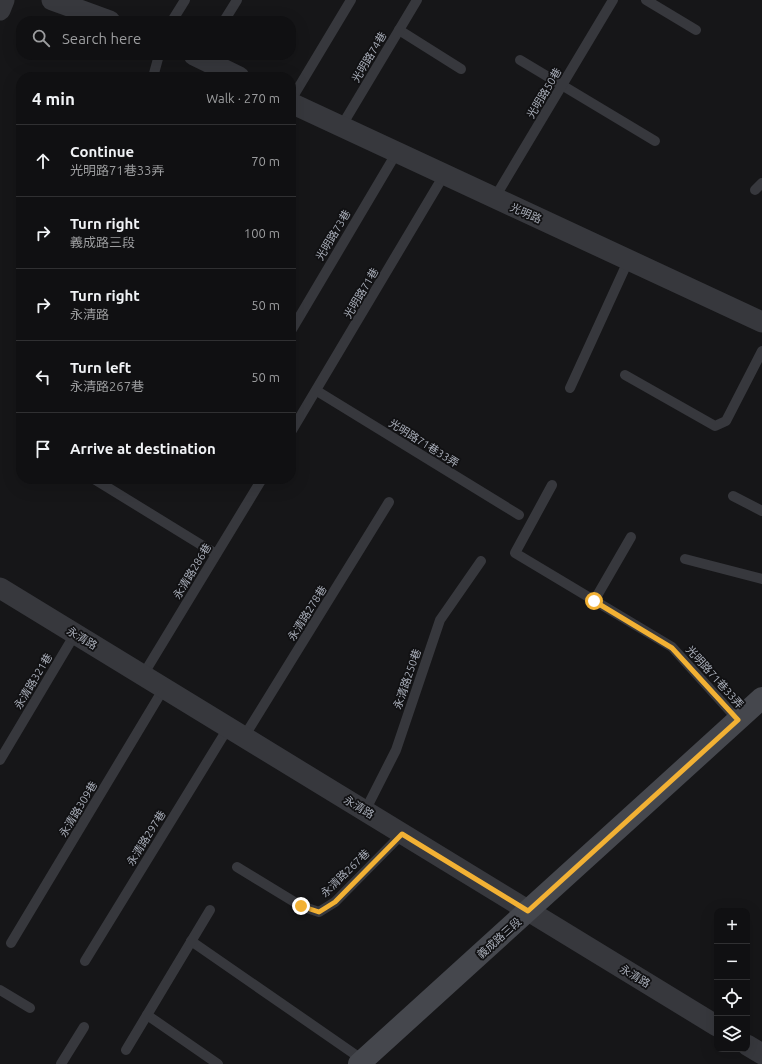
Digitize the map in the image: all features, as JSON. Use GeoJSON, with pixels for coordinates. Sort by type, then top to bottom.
{"type":"FeatureCollection","features":[{"type":"Feature","properties":{"kind":"street"},"geometry":{"type":"LineString","coordinates":[[0,10],[4,0]]}},
{"type":"Feature","properties":{"kind":"street"},"geometry":{"type":"LineString","coordinates":[[52,0],[96,16]]}},
{"type":"Feature","properties":{"kind":"street"},"geometry":{"type":"LineString","coordinates":[[207,60],[230,72]]}},
{"type":"Feature","properties":{"kind":"street","name":"光明路"},"geometry":{"type":"LineString","coordinates":[[296,104],[494,199],[629,259],[762,322]]}},
{"type":"Feature","properties":{"kind":"street","name":"永清路"},"geometry":{"type":"LineString","coordinates":[[0,588],[714,1024]]}},
{"type":"Feature","properties":{"kind":"street","name":"義成路三段"},"geometry":{"type":"LineString","coordinates":[[361,1062],[762,698]]}},
{"type":"Feature","properties":{"kind":"street"},"geometry":{"type":"LineString","coordinates":[[750,1047],[762,1054]]}},
{"type":"Feature","properties":{"kind":"lane"},"geometry":{"type":"LineString","coordinates":[[175,16],[185,0]]}},
{"type":"Feature","properties":{"kind":"lane"},"geometry":{"type":"LineString","coordinates":[[227,16],[237,0]]}},
{"type":"Feature","properties":{"kind":"lane"},"geometry":{"type":"LineString","coordinates":[[296,93],[351,0]]}},
{"type":"Feature","properties":{"kind":"lane","name":"光明路74巷"},"geometry":{"type":"LineString","coordinates":[[341,126],[418,0]]}},
{"type":"Feature","properties":{"kind":"lane","name":"光明路50巷"},"geometry":{"type":"LineString","coordinates":[[494,199],[613,0]]}},
{"type":"Feature","properties":{"kind":"lane"},"geometry":{"type":"LineString","coordinates":[[646,0],[696,30]]}},
{"type":"Feature","properties":{"kind":"lane"},"geometry":{"type":"LineString","coordinates":[[399,30],[461,69]]}},
{"type":"Feature","properties":{"kind":"lane"},"geometry":{"type":"LineString","coordinates":[[154,72],[158,60]]}},
{"type":"Feature","properties":{"kind":"lane"},"geometry":{"type":"LineString","coordinates":[[520,60],[655,140]]}},
{"type":"Feature","properties":{"kind":"lane","name":"光明路73巷"},"geometry":{"type":"LineString","coordinates":[[296,322],[396,152]]}},
{"type":"Feature","properties":{"kind":"lane","name":"光明路71巷"},"geometry":{"type":"LineString","coordinates":[[296,424],[317,391],[444,175]]}},
{"type":"Feature","properties":{"kind":"lane"},"geometry":{"type":"LineString","coordinates":[[570,388],[629,259]]}},
{"type":"Feature","properties":{"kind":"lane"},"geometry":{"type":"LineString","coordinates":[[625,375],[715,426],[726,421],[762,351]]}},
{"type":"Feature","properties":{"kind":"lane","name":"光明路71巷33弄"},"geometry":{"type":"LineString","coordinates":[[317,391],[518,515]]}},
{"type":"Feature","properties":{"kind":"lane"},"geometry":{"type":"LineString","coordinates":[[102,484],[216,554]]}},
{"type":"Feature","properties":{"kind":"lane","name":"永清路286巷"},"geometry":{"type":"LineString","coordinates":[[143,675],[259,484]]}},
{"type":"Feature","properties":{"kind":"lane","name":"光明路71巷33弄"},"geometry":{"type":"LineString","coordinates":[[552,486],[515,553],[672,648],[738,720]]}},
{"type":"Feature","properties":{"kind":"lane"},"geometry":{"type":"LineString","coordinates":[[733,496],[762,511]]}},
{"type":"Feature","properties":{"kind":"lane","name":"永清路278巷"},"geometry":{"type":"LineString","coordinates":[[236,732],[389,502]]}},
{"type":"Feature","properties":{"kind":"lane"},"geometry":{"type":"LineString","coordinates":[[594,601],[631,537]]}},
{"type":"Feature","properties":{"kind":"lane"},"geometry":{"type":"LineString","coordinates":[[684,558],[762,579]]}},
{"type":"Feature","properties":{"kind":"lane","name":"永清路250巷"},"geometry":{"type":"LineString","coordinates":[[365,811],[396,750],[440,620],[481,561]]}},
{"type":"Feature","properties":{"kind":"lane","name":"永清路321巷"},"geometry":{"type":"LineString","coordinates":[[0,760],[75,634]]}},
{"type":"Feature","properties":{"kind":"lane","name":"永清路309巷"},"geometry":{"type":"LineString","coordinates":[[11,943],[164,688]]}},
{"type":"Feature","properties":{"kind":"lane","name":"永清路297巷"},"geometry":{"type":"LineString","coordinates":[[85,961],[236,732]]}},
{"type":"Feature","properties":{"kind":"lane","name":"永清路267巷"},"geometry":{"type":"LineString","coordinates":[[237,867],[301,906],[319,912],[335,902],[402,834]]}},
{"type":"Feature","properties":{"kind":"lane"},"geometry":{"type":"LineString","coordinates":[[126,1050],[210,910]]}},
{"type":"Feature","properties":{"kind":"lane"},"geometry":{"type":"LineString","coordinates":[[191,941],[361,1062]]}},
{"type":"Feature","properties":{"kind":"lane"},"geometry":{"type":"LineString","coordinates":[[0,990],[30,1008]]}},
{"type":"Feature","properties":{"kind":"lane"},"geometry":{"type":"LineString","coordinates":[[147,1015],[218,1064]]}},
{"type":"Feature","properties":{"kind":"lane"},"geometry":{"type":"LineString","coordinates":[[61,1064],[84,1027]]}},
{"type":"Feature","properties":{"kind":"route"},"geometry":{"type":"LineString","coordinates":[[301,906],[319,912],[335,902],[402,834],[528,911],[738,720],[672,648],[594,601]]}}]}
